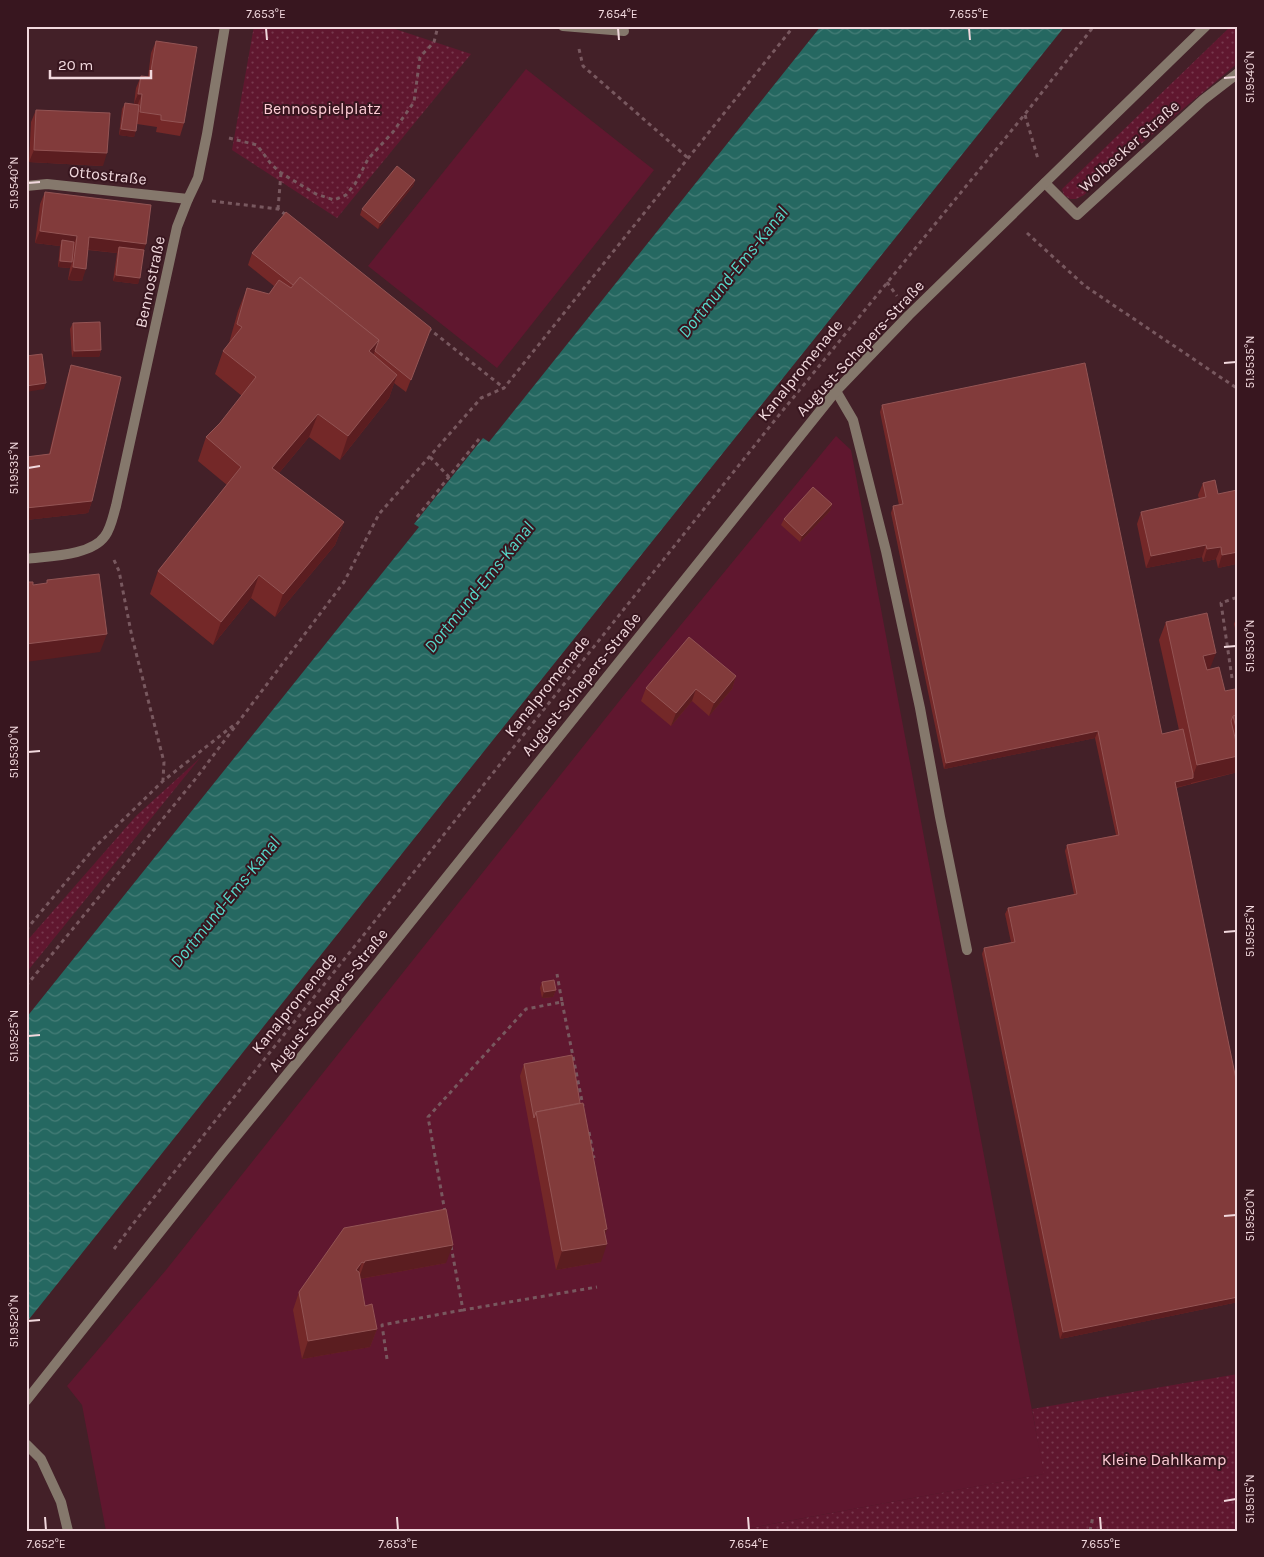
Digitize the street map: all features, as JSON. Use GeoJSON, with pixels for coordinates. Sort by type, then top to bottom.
{"type":"FeatureCollection","features":[{"type":"Feature","properties":{"kind":"street","name":"Bennostraße"},"geometry":{"type":"LineString","coordinates":[[98,543],[105,536],[110,526],[116,506],[177,228],[198,178],[225,26]]}},
{"type":"Feature","properties":{"kind":"street"},"geometry":{"type":"LineString","coordinates":[[563,26],[624,31]]}},
{"type":"Feature","properties":{"kind":"street","name":"August-Schepers-Straße"},"geometry":{"type":"LineString","coordinates":[[26,1401],[836,391],[909,315],[1206,26]]}},
{"type":"Feature","properties":{"kind":"street","name":"Wolbecker Straße"},"geometry":{"type":"LineString","coordinates":[[1045,183],[1077,215],[1203,100],[1238,73]]}},
{"type":"Feature","properties":{"kind":"street","name":"Ottostraße"},"geometry":{"type":"LineString","coordinates":[[26,186],[47,184],[188,199]]}},
{"type":"Feature","properties":{"kind":"street"},"geometry":{"type":"LineString","coordinates":[[836,391],[853,420],[886,551],[920,708],[967,950]]}},
{"type":"Feature","properties":{"kind":"street"},"geometry":{"type":"LineString","coordinates":[[26,559],[76,552],[89,549],[98,543]]}},
{"type":"Feature","properties":{"kind":"street"},"geometry":{"type":"LineString","coordinates":[[26,1444],[41,1459],[61,1502],[68,1531]]}},
{"type":"Feature","properties":{"kind":"path"},"geometry":{"type":"LineString","coordinates":[[207,134],[234,138],[257,145],[271,164],[281,173],[316,194],[334,200],[346,195],[355,184],[368,159],[393,132],[414,102],[420,57],[434,42],[438,26]]}},
{"type":"Feature","properties":{"kind":"path"},"geometry":{"type":"LineString","coordinates":[[26,986],[197,777],[344,582],[379,514],[481,398],[504,388],[794,26]]}},
{"type":"Feature","properties":{"kind":"path","name":"Kanalpromenade"},"geometry":{"type":"LineString","coordinates":[[113,1251],[756,444],[1025,114],[1094,26]]}},
{"type":"Feature","properties":{"kind":"path"},"geometry":{"type":"LineString","coordinates":[[583,66],[688,158]]}},
{"type":"Feature","properties":{"kind":"path"},"geometry":{"type":"LineString","coordinates":[[1025,114],[1045,183]]}},
{"type":"Feature","properties":{"kind":"path"},"geometry":{"type":"LineString","coordinates":[[278,209],[281,173]]}},
{"type":"Feature","properties":{"kind":"path"},"geometry":{"type":"LineString","coordinates":[[188,199],[278,209],[293,221]]}},
{"type":"Feature","properties":{"kind":"path"},"geometry":{"type":"LineString","coordinates":[[1010,217],[1085,286],[1238,389]]}},
{"type":"Feature","properties":{"kind":"path"},"geometry":{"type":"LineString","coordinates":[[426,326],[504,388]]}},
{"type":"Feature","properties":{"kind":"path"},"geometry":{"type":"LineString","coordinates":[[417,517],[479,439]]}},
{"type":"Feature","properties":{"kind":"path"},"geometry":{"type":"LineString","coordinates":[[430,457],[449,477]]}},
{"type":"Feature","properties":{"kind":"path"},"geometry":{"type":"LineString","coordinates":[[98,543],[111,555],[119,571],[132,637],[164,762],[163,780]]}},
{"type":"Feature","properties":{"kind":"path"},"geometry":{"type":"LineString","coordinates":[[1232,678],[1221,603],[1238,597]]}},
{"type":"Feature","properties":{"kind":"path"},"geometry":{"type":"LineString","coordinates":[[26,930],[95,847],[163,780],[240,720]]}},
{"type":"Feature","properties":{"kind":"path"},"geometry":{"type":"LineString","coordinates":[[558,974],[584,1109]]}},
{"type":"Feature","properties":{"kind":"path"},"geometry":{"type":"LineString","coordinates":[[445,1214],[428,1117],[526,1009],[562,1002]]}},
{"type":"Feature","properties":{"kind":"path"},"geometry":{"type":"LineString","coordinates":[[588,1129],[594,1158]]}},
{"type":"Feature","properties":{"kind":"path"},"geometry":{"type":"LineString","coordinates":[[451,1243],[463,1310]]}},
{"type":"Feature","properties":{"kind":"path"},"geometry":{"type":"LineString","coordinates":[[387,1359],[382,1325],[597,1288]]}},
{"type":"Feature","properties":{"kind":"path"},"geometry":{"type":"LineString","coordinates":[[1090,1531],[1094,1516]]}},
{"type":"Feature","properties":{"kind":"green space","name":"Bennospielplatz"},"geometry":{"type":"Polygon","coordinates":[[[254,26],[386,26],[471,54],[337,218],[232,150],[254,26]]]}},
{"type":"Feature","properties":{"kind":"green space"},"geometry":{"type":"Polygon","coordinates":[[[1231,26],[1238,26],[1238,63],[1111,169],[1084,195],[1076,199],[1070,199],[1064,195],[1062,189],[1231,26]]]}},
{"type":"Feature","properties":{"kind":"green space"},"geometry":{"type":"Polygon","coordinates":[[[526,69],[654,170],[497,368],[368,266],[526,69]]]}},
{"type":"Feature","properties":{"kind":"green space"},"geometry":{"type":"Polygon","coordinates":[[[836,436],[851,450],[1044,1474],[734,1531],[106,1531],[82,1405],[67,1386],[166,1270],[652,660],[836,436]]]}},
{"type":"Feature","properties":{"kind":"green space"},"geometry":{"type":"Polygon","coordinates":[[[200,758],[26,973],[26,942],[136,816],[200,758]]]}},
{"type":"Feature","properties":{"kind":"green space","name":"Kleine Dahlkamp"},"geometry":{"type":"Polygon","coordinates":[[[1238,1374],[1238,1531],[734,1531],[1043,1474],[1032,1409],[1238,1374]]]}},
{"type":"Feature","properties":{"kind":"water","name":"Dortmund-Ems-Kanal"},"geometry":{"type":"Polygon","coordinates":[[[821,26],[1065,26],[26,1323],[26,1018],[419,527],[414,524],[483,438],[489,442],[821,26]]]}},
{"type":"Feature","properties":{"kind":"building"},"geometry":{"type":"Polygon","coordinates":[[[156,41],[197,47],[184,123],[161,120],[161,115],[140,112],[142,94],[138,94],[141,76],[150,77],[156,41]]]}},
{"type":"Feature","properties":{"kind":"building"},"geometry":{"type":"Polygon","coordinates":[[[125,103],[139,105],[136,131],[121,129],[125,103]]]}},
{"type":"Feature","properties":{"kind":"building"},"geometry":{"type":"Polygon","coordinates":[[[36,110],[110,113],[107,153],[34,150],[36,110]]]}},
{"type":"Feature","properties":{"kind":"building"},"geometry":{"type":"Polygon","coordinates":[[[397,166],[415,180],[380,223],[362,209],[397,166]]]}},
{"type":"Feature","properties":{"kind":"building"},"geometry":{"type":"Polygon","coordinates":[[[45,192],[151,205],[146,244],[89,237],[86,269],[73,267],[77,236],[40,231],[45,192]]]}},
{"type":"Feature","properties":{"kind":"building"},"geometry":{"type":"Polygon","coordinates":[[[286,212],[431,328],[411,380],[375,351],[379,340],[300,277],[293,285],[252,253],[286,212]]]}},
{"type":"Feature","properties":{"kind":"building"},"geometry":{"type":"Polygon","coordinates":[[[62,240],[74,242],[72,262],[60,261],[62,240]]]}},
{"type":"Feature","properties":{"kind":"building"},"geometry":{"type":"Polygon","coordinates":[[[119,247],[144,250],[140,278],[116,275],[119,247]]]}},
{"type":"Feature","properties":{"kind":"building"},"geometry":{"type":"Polygon","coordinates":[[[300,277],[379,340],[369,351],[397,375],[348,436],[318,414],[272,468],[344,522],[283,594],[259,575],[221,622],[158,571],[241,467],[206,437],[220,423],[256,377],[223,351],[242,327],[237,324],[247,288],[269,294],[279,280],[291,288],[300,277]]]}},
{"type":"Feature","properties":{"kind":"building"},"geometry":{"type":"Polygon","coordinates":[[[100,322],[101,350],[74,351],[73,323],[100,322]]]}},
{"type":"Feature","properties":{"kind":"building"},"geometry":{"type":"Polygon","coordinates":[[[42,354],[46,383],[26,386],[26,356],[42,354]]]}},
{"type":"Feature","properties":{"kind":"building"},"geometry":{"type":"Polygon","coordinates":[[[1085,363],[1162,734],[1183,729],[1193,774],[1193,778],[1175,782],[1238,1089],[1238,1297],[1063,1332],[984,948],[1015,942],[1008,908],[1077,894],[1067,845],[1119,835],[1098,731],[946,763],[893,506],[903,504],[882,405],[1085,363]]]}},
{"type":"Feature","properties":{"kind":"building"},"geometry":{"type":"Polygon","coordinates":[[[71,365],[121,377],[92,501],[26,508],[26,457],[50,454],[71,365]]]}},
{"type":"Feature","properties":{"kind":"building"},"geometry":{"type":"Polygon","coordinates":[[[1215,480],[1218,494],[1237,490],[1238,552],[1222,555],[1221,547],[1207,549],[1206,545],[1151,556],[1141,512],[1206,497],[1203,483],[1215,480]]]}},
{"type":"Feature","properties":{"kind":"building"},"geometry":{"type":"Polygon","coordinates":[[[813,487],[832,504],[802,536],[784,519],[813,487]]]}},
{"type":"Feature","properties":{"kind":"building"},"geometry":{"type":"Polygon","coordinates":[[[99,574],[107,634],[26,644],[26,582],[33,582],[33,585],[47,583],[47,580],[99,574]]]}},
{"type":"Feature","properties":{"kind":"building"},"geometry":{"type":"Polygon","coordinates":[[[1207,613],[1216,653],[1203,656],[1207,670],[1219,667],[1225,691],[1235,689],[1238,701],[1238,715],[1233,716],[1231,721],[1238,756],[1197,765],[1166,622],[1207,613]]]}},
{"type":"Feature","properties":{"kind":"building"},"geometry":{"type":"Polygon","coordinates":[[[689,637],[736,676],[714,703],[696,689],[676,713],[646,688],[689,637]]]}},
{"type":"Feature","properties":{"kind":"building"},"geometry":{"type":"Polygon","coordinates":[[[1238,715],[1238,736],[1233,716],[1238,715]]]}},
{"type":"Feature","properties":{"kind":"building"},"geometry":{"type":"Polygon","coordinates":[[[554,980],[556,990],[544,992],[542,982],[554,980]]]}},
{"type":"Feature","properties":{"kind":"building"},"geometry":{"type":"Polygon","coordinates":[[[572,1055],[580,1103],[536,1112],[534,1118],[524,1064],[572,1055]]]}},
{"type":"Feature","properties":{"kind":"building"},"geometry":{"type":"Polygon","coordinates":[[[583,1103],[607,1229],[604,1230],[607,1244],[562,1251],[536,1112],[583,1103]]]}},
{"type":"Feature","properties":{"kind":"building"},"geometry":{"type":"Polygon","coordinates":[[[446,1209],[453,1245],[365,1261],[356,1270],[359,1272],[365,1306],[372,1304],[377,1329],[308,1341],[299,1292],[344,1228],[446,1209]]]}}]}
